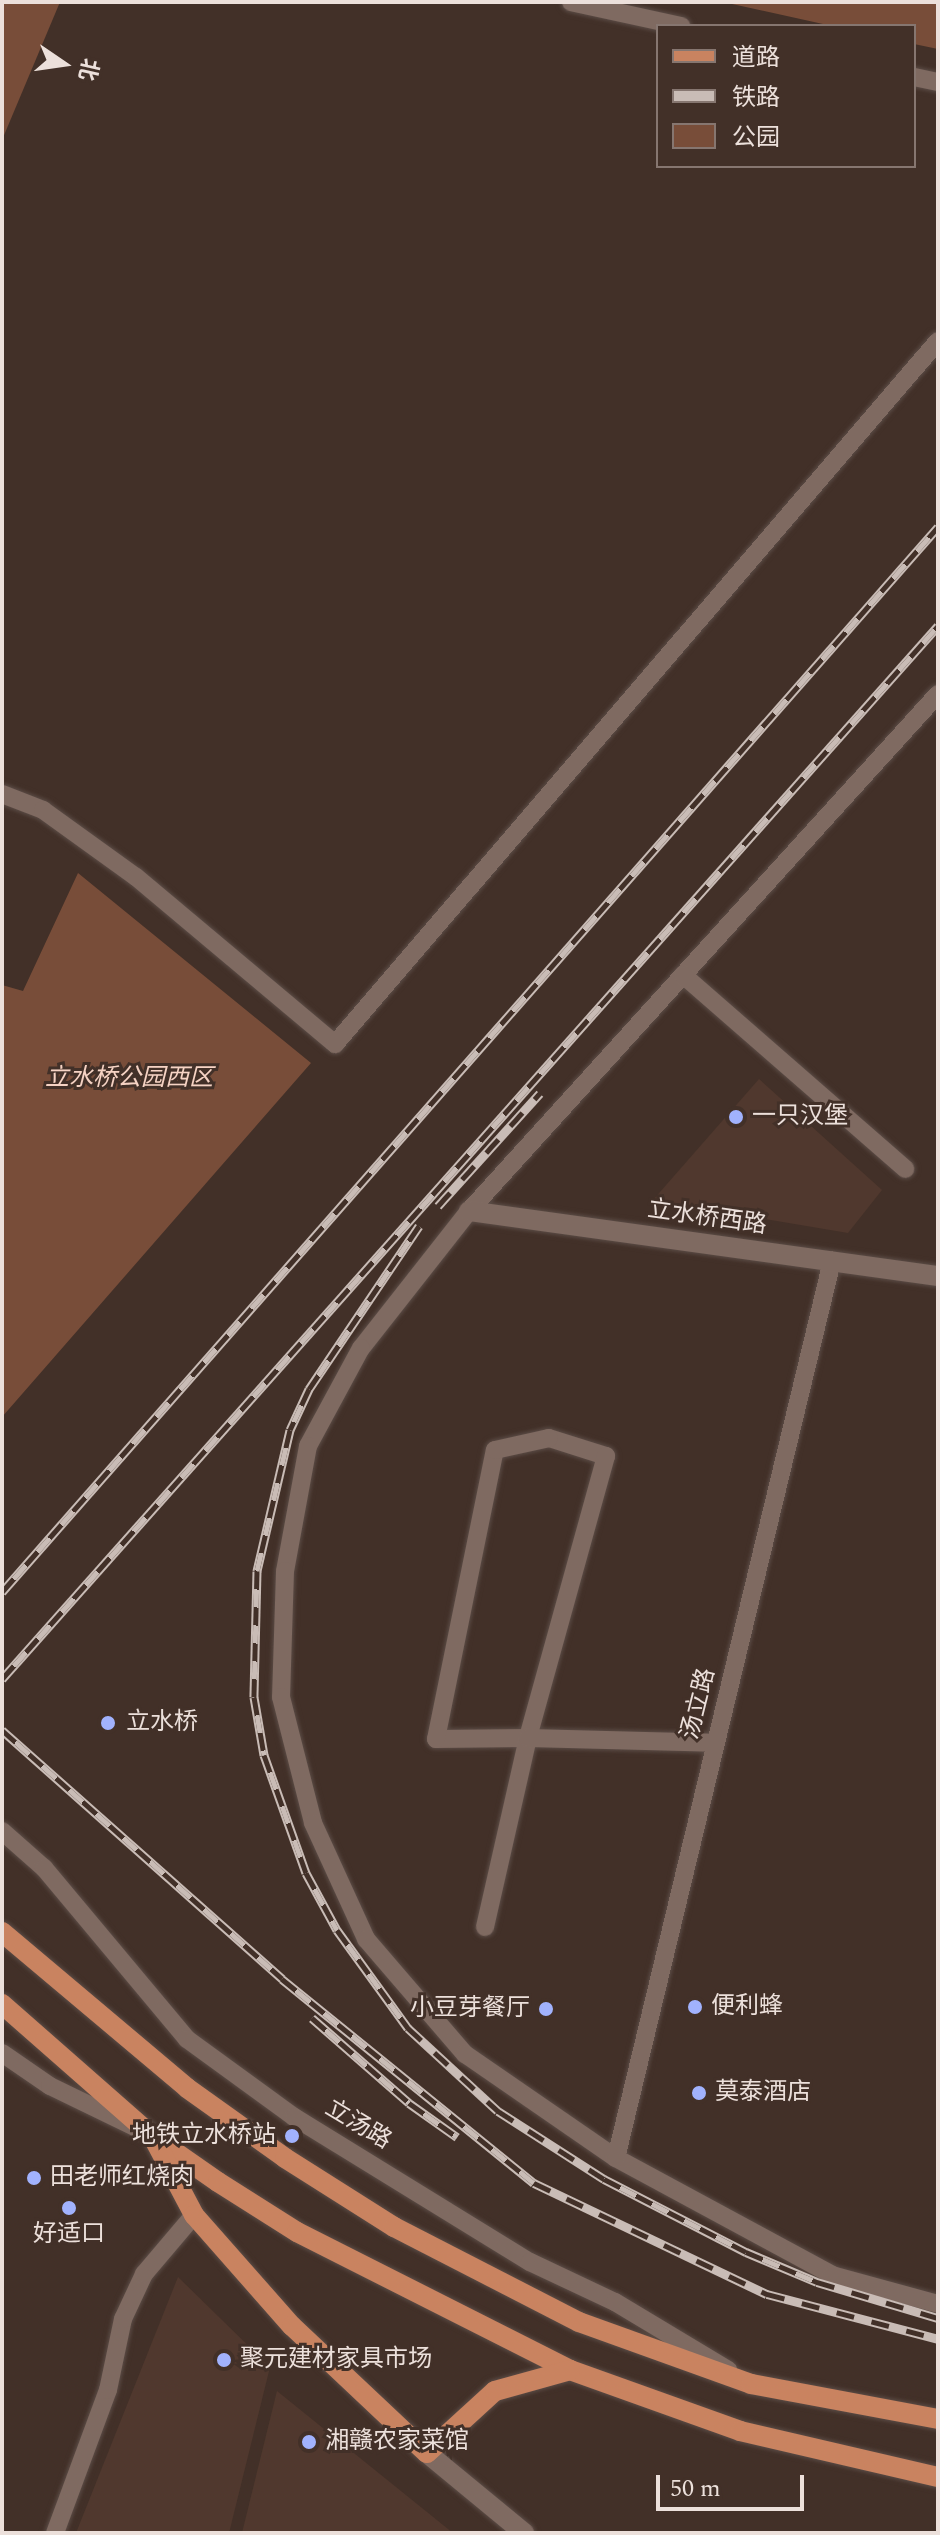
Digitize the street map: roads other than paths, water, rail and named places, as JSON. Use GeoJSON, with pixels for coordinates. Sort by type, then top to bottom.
{"type":"FeatureCollection","features":[{"type":"Feature","properties":{"kind":"main road","name":"立汤路"},"geometry":{"type":"LineString","coordinates":[[2,1932],[187,2088],[285,2158],[394,2227],[579,2322],[751,2384],[938,2419]]}},
{"type":"Feature","properties":{"kind":"main road"},"geometry":{"type":"LineString","coordinates":[[2,2004],[152,2136],[297,2232],[570,2370],[740,2431],[938,2477]]}},
{"type":"Feature","properties":{"kind":"main road"},"geometry":{"type":"LineString","coordinates":[[152,2136],[194,2215],[292,2326],[427,2453],[495,2391],[570,2370]]}},
{"type":"Feature","properties":{"kind":"street"},"geometry":{"type":"LineString","coordinates":[[571,2],[672,24]]}},
{"type":"Feature","properties":{"kind":"street"},"geometry":{"type":"LineString","coordinates":[[916,77],[938,82]]}},
{"type":"Feature","properties":{"kind":"street"},"geometry":{"type":"LineString","coordinates":[[2,794],[43,810],[136,877],[335,1044],[938,341]]}},
{"type":"Feature","properties":{"kind":"street"},"geometry":{"type":"LineString","coordinates":[[938,694],[469,1211],[361,1348],[308,1446],[285,1571],[281,1697],[313,1823],[366,1939],[465,2054],[616,2158],[832,2275],[938,2304]]}},
{"type":"Feature","properties":{"kind":"street"},"geometry":{"type":"LineString","coordinates":[[683,975],[905,1169]]}},
{"type":"Feature","properties":{"kind":"street","name":"立水桥西路"},"geometry":{"type":"LineString","coordinates":[[469,1211],[938,1276]]}},
{"type":"Feature","properties":{"kind":"street","name":"汤立路"},"geometry":{"type":"LineString","coordinates":[[616,2158],[832,1261]]}},
{"type":"Feature","properties":{"kind":"street"},"geometry":{"type":"LineString","coordinates":[[485,1927],[528,1738],[606,1456],[549,1438],[495,1450],[436,1739],[528,1738],[714,1743]]}},
{"type":"Feature","properties":{"kind":"street","name":"立汤路"},"geometry":{"type":"LineString","coordinates":[[2,1831],[44,1868],[187,2039],[294,2117],[530,2262],[615,2302],[751,2384]]}},
{"type":"Feature","properties":{"kind":"street"},"geometry":{"type":"LineString","coordinates":[[2,2053],[50,2086],[152,2136]]}},
{"type":"Feature","properties":{"kind":"street"},"geometry":{"type":"LineString","coordinates":[[55,2533],[104,2404],[123,2319],[144,2274],[194,2215]]}},
{"type":"Feature","properties":{"kind":"street"},"geometry":{"type":"LineString","coordinates":[[427,2453],[524,2533]]}},
{"type":"Feature","properties":{"kind":"railway"},"geometry":{"type":"LineString","coordinates":[[2,1592],[938,527]]}},
{"type":"Feature","properties":{"kind":"railway"},"geometry":{"type":"LineString","coordinates":[[2,1679],[938,626]]}},
{"type":"Feature","properties":{"kind":"railway"},"geometry":{"type":"LineString","coordinates":[[438,1206],[540,1093]]}},
{"type":"Feature","properties":{"kind":"railway"},"geometry":{"type":"LineString","coordinates":[[419,1226],[309,1389],[290,1430],[257,1571],[254,1697],[264,1755],[306,1873],[337,1930],[408,2028],[498,2111],[604,2179],[746,2252],[817,2282],[938,2318]]}},
{"type":"Feature","properties":{"kind":"railway"},"geometry":{"type":"LineString","coordinates":[[2,1730],[282,1979],[534,2183],[767,2294],[938,2339]]}},
{"type":"Feature","properties":{"kind":"railway"},"geometry":{"type":"LineString","coordinates":[[312,2018],[409,2103],[457,2137]]}},
{"type":"Feature","properties":{"kind":"place","name":"一只汉堡"},"geometry":{"type":"Point","coordinates":[736,1117]}},
{"type":"Feature","properties":{"kind":"place","name":"立水桥"},"geometry":{"type":"Point","coordinates":[108,1723]}},
{"type":"Feature","properties":{"kind":"place","name":"便利蜂"},"geometry":{"type":"Point","coordinates":[695,2007]}},
{"type":"Feature","properties":{"kind":"place","name":"小豆芽餐厅"},"geometry":{"type":"Point","coordinates":[546,2009]}},
{"type":"Feature","properties":{"kind":"place","name":"莫泰酒店"},"geometry":{"type":"Point","coordinates":[699,2093]}},
{"type":"Feature","properties":{"kind":"place","name":"地铁立水桥站"},"geometry":{"type":"Point","coordinates":[292,2136]}},
{"type":"Feature","properties":{"kind":"place","name":"田老师红烧肉"},"geometry":{"type":"Point","coordinates":[34,2178]}},
{"type":"Feature","properties":{"kind":"place","name":"好适口"},"geometry":{"type":"Point","coordinates":[69,2208]}},
{"type":"Feature","properties":{"kind":"place","name":"聚元建材家具市场"},"geometry":{"type":"Point","coordinates":[224,2360]}},
{"type":"Feature","properties":{"kind":"place","name":"湘赣农家菜馆"},"geometry":{"type":"Point","coordinates":[309,2442]}},
{"type":"Feature","properties":{"kind":"park label","name":"立水桥公园西区"},"geometry":{"type":"Point","coordinates":[129,1079]}}]}
